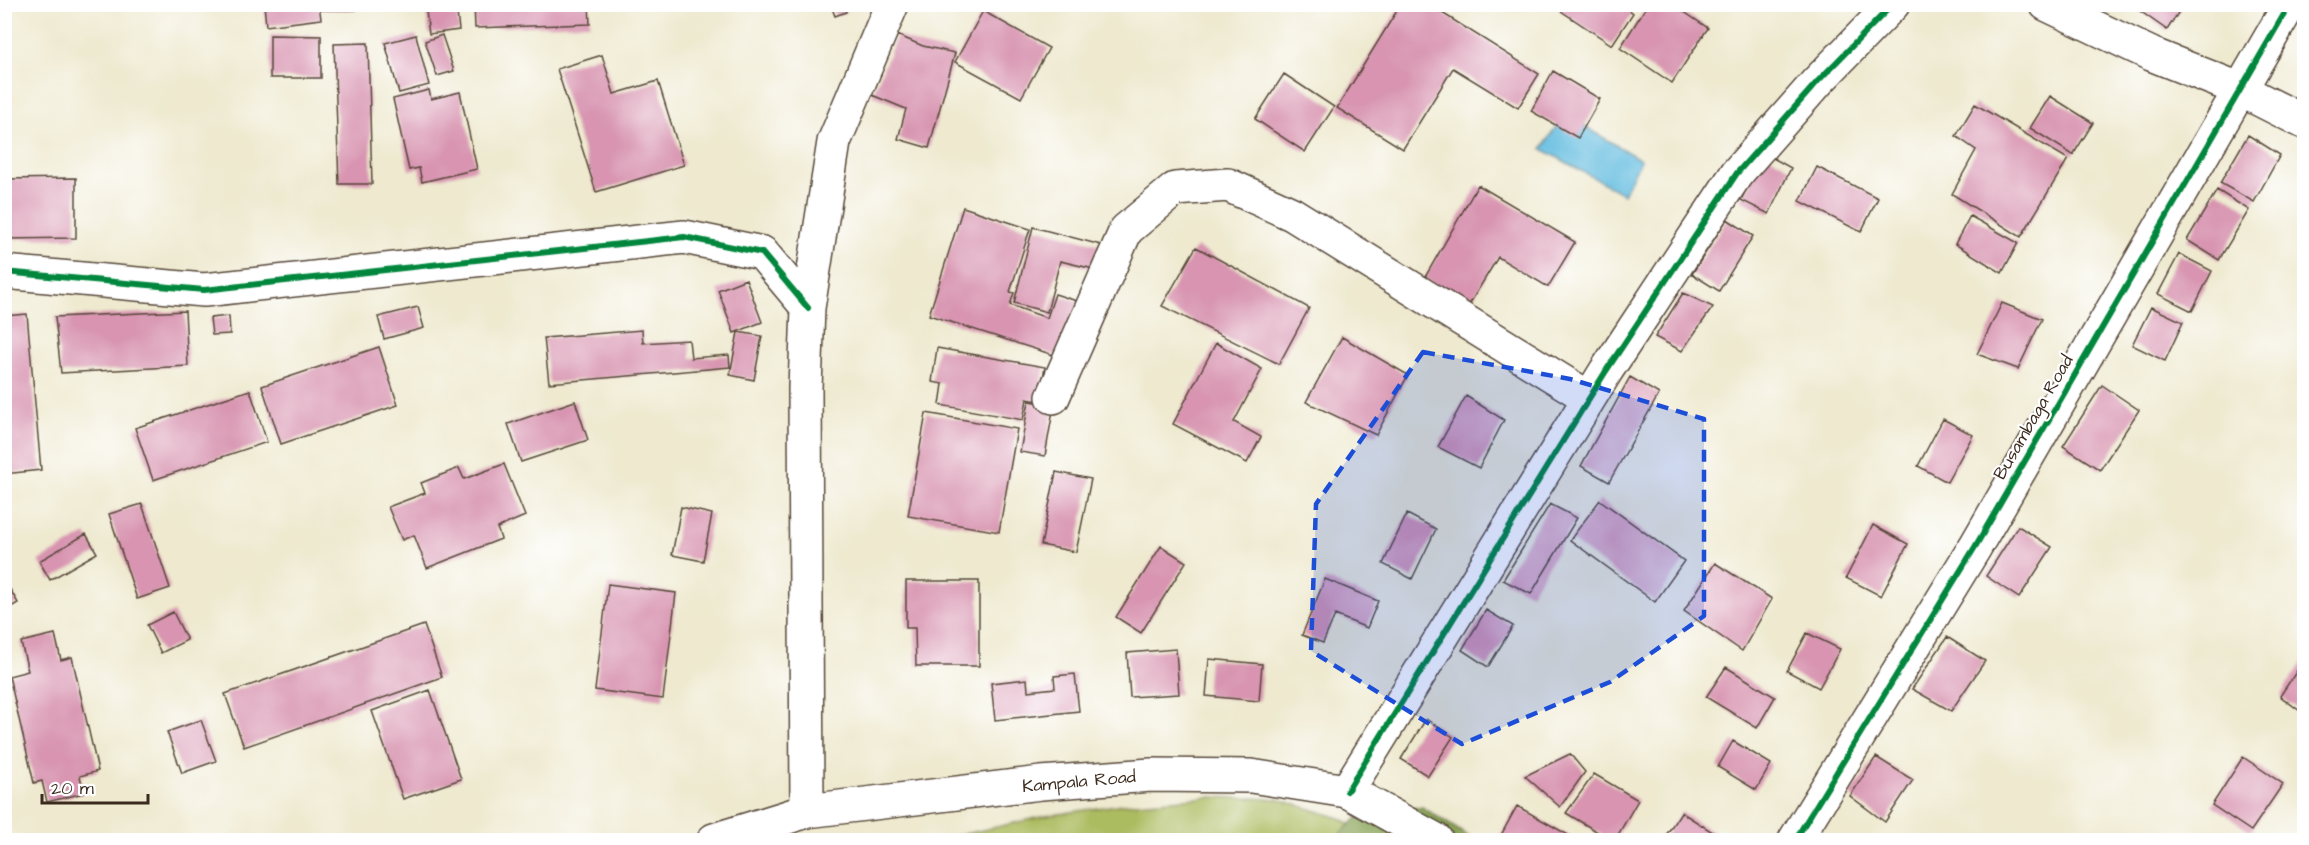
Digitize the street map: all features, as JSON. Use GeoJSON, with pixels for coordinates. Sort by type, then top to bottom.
{"type":"FeatureCollection","features":[{"type":"Feature","properties":{"kind":"street"},"geometry":{"type":"LineString","coordinates":[[807,811],[806,388],[808,308],[834,142],[892,4]]}},
{"type":"Feature","properties":{"kind":"street"},"geometry":{"type":"LineString","coordinates":[[1347,791],[1589,398],[1737,173],[1818,81],[1893,4]]}},
{"type":"Feature","properties":{"kind":"street"},"geometry":{"type":"LineString","coordinates":[[2046,4],[2151,54],[2239,89],[2304,122]]}},
{"type":"Feature","properties":{"kind":"street","name":"Busambaga Road"},"geometry":{"type":"LineString","coordinates":[[1795,840],[1975,546],[2290,4]]}},
{"type":"Feature","properties":{"kind":"street"},"geometry":{"type":"LineString","coordinates":[[1053,397],[1126,230],[1175,189],[1228,185],[1292,214],[1589,398]]}},
{"type":"Feature","properties":{"kind":"street"},"geometry":{"type":"LineString","coordinates":[[4,272],[204,290],[684,237],[762,253],[808,308]]}},
{"type":"Feature","properties":{"kind":"street","name":"Kampala Road"},"geometry":{"type":"LineString","coordinates":[[714,840],[807,811],[1041,783],[1151,775],[1251,776],[1347,791],[1436,840]]}},
{"type":"Feature","properties":{"kind":"highlighted area"},"geometry":{"type":"Polygon","coordinates":[[[1423,352],[1570,379],[1704,419],[1704,616],[1610,682],[1462,744],[1311,651],[1316,504],[1423,352]]]}},
{"type":"Feature","properties":{"kind":"green space"},"geometry":{"type":"Polygon","coordinates":[[[1209,797],[1278,799],[1340,818],[1379,840],[937,840],[1046,816],[1123,804],[1209,797]]]}},
{"type":"Feature","properties":{"kind":"green space"},"geometry":{"type":"Polygon","coordinates":[[[1422,807],[1474,840],[1333,840],[1362,814],[1422,807]]]}},
{"type":"Feature","properties":{"kind":"water"},"geometry":{"type":"Polygon","coordinates":[[[1564,114],[1641,160],[1623,194],[1542,149],[1564,114]]]}},
{"type":"Feature","properties":{"kind":"building"},"geometry":{"type":"Polygon","coordinates":[[[264,4],[319,4],[321,19],[266,26],[264,4]]]}},
{"type":"Feature","properties":{"kind":"building"},"geometry":{"type":"Polygon","coordinates":[[[321,4],[356,4],[356,10],[321,10],[321,4]]]}},
{"type":"Feature","properties":{"kind":"building"},"geometry":{"type":"Polygon","coordinates":[[[425,4],[456,4],[459,30],[429,34],[425,4]]]}},
{"type":"Feature","properties":{"kind":"building"},"geometry":{"type":"Polygon","coordinates":[[[474,4],[589,4],[590,24],[475,28],[474,4]]]}},
{"type":"Feature","properties":{"kind":"building"},"geometry":{"type":"Polygon","coordinates":[[[844,4],[846,12],[835,16],[832,8],[844,4]]]}},
{"type":"Feature","properties":{"kind":"building"},"geometry":{"type":"Polygon","coordinates":[[[1401,4],[1428,4],[1539,74],[1518,108],[1453,68],[1403,149],[1337,108],[1401,4]]]}},
{"type":"Feature","properties":{"kind":"building"},"geometry":{"type":"Polygon","coordinates":[[[1560,4],[1621,4],[1633,13],[1612,45],[1558,9],[1560,4]]]}},
{"type":"Feature","properties":{"kind":"building"},"geometry":{"type":"Polygon","coordinates":[[[1648,4],[1672,4],[1708,28],[1672,83],[1620,48],[1648,4]]]}},
{"type":"Feature","properties":{"kind":"building"},"geometry":{"type":"Polygon","coordinates":[[[2130,4],[2184,4],[2167,30],[2130,4]]]}},
{"type":"Feature","properties":{"kind":"building"},"geometry":{"type":"Polygon","coordinates":[[[983,11],[1049,48],[1021,98],[955,62],[983,11]]]}},
{"type":"Feature","properties":{"kind":"building"},"geometry":{"type":"Polygon","coordinates":[[[270,35],[321,36],[321,78],[270,78],[270,35]]]}},
{"type":"Feature","properties":{"kind":"building"},"geometry":{"type":"Polygon","coordinates":[[[416,35],[429,85],[399,93],[385,43],[416,35]]]}},
{"type":"Feature","properties":{"kind":"building"},"geometry":{"type":"Polygon","coordinates":[[[442,35],[454,71],[437,76],[425,41],[442,35]]]}},
{"type":"Feature","properties":{"kind":"building"},"geometry":{"type":"Polygon","coordinates":[[[897,35],[923,46],[955,53],[929,148],[898,139],[906,109],[872,95],[897,35]]]}},
{"type":"Feature","properties":{"kind":"building"},"geometry":{"type":"Polygon","coordinates":[[[368,43],[372,184],[339,184],[334,44],[368,43]]]}},
{"type":"Feature","properties":{"kind":"building"},"geometry":{"type":"Polygon","coordinates":[[[602,55],[614,94],[658,81],[684,165],[596,192],[557,69],[602,55]]]}},
{"type":"Feature","properties":{"kind":"building"},"geometry":{"type":"Polygon","coordinates":[[[1553,71],[1600,99],[1578,138],[1531,111],[1553,71]]]}},
{"type":"Feature","properties":{"kind":"building"},"geometry":{"type":"Polygon","coordinates":[[[1284,74],[1334,107],[1305,152],[1255,119],[1284,74]]]}},
{"type":"Feature","properties":{"kind":"building"},"geometry":{"type":"Polygon","coordinates":[[[429,90],[431,99],[460,92],[477,169],[422,182],[419,168],[409,170],[393,99],[429,90]]]}},
{"type":"Feature","properties":{"kind":"building"},"geometry":{"type":"Polygon","coordinates":[[[2050,96],[2093,123],[2073,155],[2030,128],[2050,96]]]}},
{"type":"Feature","properties":{"kind":"building"},"geometry":{"type":"Polygon","coordinates":[[[1975,104],[2068,159],[2021,237],[1952,194],[1976,150],[1956,136],[1975,104]]]}},
{"type":"Feature","properties":{"kind":"building"},"geometry":{"type":"Polygon","coordinates":[[[2248,135],[2280,155],[2254,202],[2220,183],[2248,135]]]}},
{"type":"Feature","properties":{"kind":"building"},"geometry":{"type":"Polygon","coordinates":[[[1764,153],[1791,168],[1769,214],[1741,200],[1764,153]]]}},
{"type":"Feature","properties":{"kind":"building"},"geometry":{"type":"Polygon","coordinates":[[[1817,167],[1878,198],[1861,232],[1800,201],[1817,167]]]}},
{"type":"Feature","properties":{"kind":"building"},"geometry":{"type":"Polygon","coordinates":[[[76,178],[76,238],[4,239],[4,179],[76,178]]]}},
{"type":"Feature","properties":{"kind":"building"},"geometry":{"type":"Polygon","coordinates":[[[1478,185],[1575,242],[1548,287],[1498,257],[1469,305],[1424,279],[1478,185]]]}},
{"type":"Feature","properties":{"kind":"building"},"geometry":{"type":"Polygon","coordinates":[[[2217,190],[2249,210],[2219,260],[2187,240],[2217,190]]]}},
{"type":"Feature","properties":{"kind":"building"},"geometry":{"type":"Polygon","coordinates":[[[963,207],[1030,229],[1010,292],[1014,293],[1010,305],[1047,318],[1055,294],[1080,302],[1063,358],[929,315],[963,207]]]}},
{"type":"Feature","properties":{"kind":"building"},"geometry":{"type":"Polygon","coordinates":[[[1970,216],[2018,243],[2002,273],[1955,244],[1970,216]]]}},
{"type":"Feature","properties":{"kind":"building"},"geometry":{"type":"Polygon","coordinates":[[[1727,219],[1753,236],[1719,291],[1692,274],[1727,219]]]}},
{"type":"Feature","properties":{"kind":"building"},"geometry":{"type":"Polygon","coordinates":[[[1033,227],[1101,245],[1094,269],[1060,261],[1047,312],[1014,303],[1033,227]]]}},
{"type":"Feature","properties":{"kind":"building"},"geometry":{"type":"Polygon","coordinates":[[[1196,247],[1309,308],[1279,364],[1162,306],[1196,247]]]}},
{"type":"Feature","properties":{"kind":"building"},"geometry":{"type":"Polygon","coordinates":[[[2179,254],[2212,271],[2192,311],[2158,294],[2179,254]]]}},
{"type":"Feature","properties":{"kind":"building"},"geometry":{"type":"Polygon","coordinates":[[[746,279],[762,322],[734,333],[718,290],[746,279]]]}},
{"type":"Feature","properties":{"kind":"building"},"geometry":{"type":"Polygon","coordinates":[[[1683,293],[1713,307],[1682,351],[1655,337],[1683,293]]]}},
{"type":"Feature","properties":{"kind":"building"},"geometry":{"type":"Polygon","coordinates":[[[2002,303],[2042,319],[2018,369],[1977,354],[2002,303]]]}},
{"type":"Feature","properties":{"kind":"building"},"geometry":{"type":"Polygon","coordinates":[[[418,307],[424,328],[384,339],[378,317],[418,307]]]}},
{"type":"Feature","properties":{"kind":"building"},"geometry":{"type":"Polygon","coordinates":[[[2151,307],[2183,322],[2165,361],[2132,345],[2151,307]]]}},
{"type":"Feature","properties":{"kind":"building"},"geometry":{"type":"Polygon","coordinates":[[[185,311],[188,366],[61,373],[55,317],[185,311]]]}},
{"type":"Feature","properties":{"kind":"building"},"geometry":{"type":"Polygon","coordinates":[[[27,314],[41,470],[4,474],[4,316],[27,314]]]}},
{"type":"Feature","properties":{"kind":"building"},"geometry":{"type":"Polygon","coordinates":[[[229,316],[230,334],[212,335],[210,318],[229,316]]]}},
{"type":"Feature","properties":{"kind":"building"},"geometry":{"type":"Polygon","coordinates":[[[642,330],[643,343],[689,340],[691,358],[729,355],[730,367],[549,383],[544,338],[642,330]]]}},
{"type":"Feature","properties":{"kind":"building"},"geometry":{"type":"Polygon","coordinates":[[[738,332],[762,336],[754,380],[730,375],[738,332]]]}},
{"type":"Feature","properties":{"kind":"building"},"geometry":{"type":"Polygon","coordinates":[[[1342,337],[1408,375],[1376,435],[1306,402],[1342,337]]]}},
{"type":"Feature","properties":{"kind":"building"},"geometry":{"type":"Polygon","coordinates":[[[1216,343],[1262,369],[1234,422],[1261,437],[1247,463],[1173,424],[1216,343]]]}},
{"type":"Feature","properties":{"kind":"building"},"geometry":{"type":"Polygon","coordinates":[[[379,347],[398,405],[281,444],[262,386],[379,347]]]}},
{"type":"Feature","properties":{"kind":"building"},"geometry":{"type":"Polygon","coordinates":[[[937,348],[1045,367],[1039,401],[1027,399],[1023,420],[940,405],[943,384],[932,382],[937,348]]]}},
{"type":"Feature","properties":{"kind":"building"},"geometry":{"type":"Polygon","coordinates":[[[1630,377],[1659,394],[1609,482],[1581,466],[1630,377]]]}},
{"type":"Feature","properties":{"kind":"building"},"geometry":{"type":"Polygon","coordinates":[[[2102,385],[2139,410],[2100,470],[2063,446],[2102,385]]]}},
{"type":"Feature","properties":{"kind":"building"},"geometry":{"type":"Polygon","coordinates":[[[250,390],[267,442],[153,480],[135,428],[250,390]]]}},
{"type":"Feature","properties":{"kind":"building"},"geometry":{"type":"Polygon","coordinates":[[[1466,396],[1504,420],[1479,468],[1438,447],[1466,396]]]}},
{"type":"Feature","properties":{"kind":"building"},"geometry":{"type":"Polygon","coordinates":[[[575,401],[588,440],[521,462],[508,424],[575,401]]]}},
{"type":"Feature","properties":{"kind":"building"},"geometry":{"type":"Polygon","coordinates":[[[1029,401],[1054,405],[1045,456],[1020,452],[1029,401]]]}},
{"type":"Feature","properties":{"kind":"building"},"geometry":{"type":"Polygon","coordinates":[[[926,413],[1017,429],[999,532],[908,516],[926,413]]]}},
{"type":"Feature","properties":{"kind":"building"},"geometry":{"type":"Polygon","coordinates":[[[1943,419],[1973,435],[1947,482],[1918,466],[1943,419]]]}},
{"type":"Feature","properties":{"kind":"building"},"geometry":{"type":"Polygon","coordinates":[[[504,464],[525,516],[497,528],[501,539],[427,568],[414,535],[402,540],[388,507],[425,493],[421,483],[459,468],[464,479],[504,464]]]}},
{"type":"Feature","properties":{"kind":"building"},"geometry":{"type":"Polygon","coordinates":[[[1056,472],[1091,479],[1076,552],[1041,545],[1056,472]]]}},
{"type":"Feature","properties":{"kind":"building"},"geometry":{"type":"Polygon","coordinates":[[[1600,500],[1684,561],[1655,602],[1570,540],[1600,500]]]}},
{"type":"Feature","properties":{"kind":"building"},"geometry":{"type":"Polygon","coordinates":[[[142,504],[170,588],[137,599],[109,514],[142,504]]]}},
{"type":"Feature","properties":{"kind":"building"},"geometry":{"type":"Polygon","coordinates":[[[1550,504],[1577,518],[1531,594],[1503,580],[1550,504]]]}},
{"type":"Feature","properties":{"kind":"building"},"geometry":{"type":"Polygon","coordinates":[[[681,507],[712,514],[703,561],[672,555],[681,507]]]}},
{"type":"Feature","properties":{"kind":"building"},"geometry":{"type":"Polygon","coordinates":[[[1407,514],[1436,529],[1412,579],[1383,564],[1407,514]]]}},
{"type":"Feature","properties":{"kind":"building"},"geometry":{"type":"Polygon","coordinates":[[[1873,525],[1908,544],[1881,596],[1846,578],[1873,525]]]}},
{"type":"Feature","properties":{"kind":"building"},"geometry":{"type":"Polygon","coordinates":[[[2018,526],[2052,547],[2019,598],[1986,576],[2018,526]]]}},
{"type":"Feature","properties":{"kind":"building"},"geometry":{"type":"Polygon","coordinates":[[[86,534],[97,553],[50,580],[39,561],[86,534]]]}},
{"type":"Feature","properties":{"kind":"building"},"geometry":{"type":"Polygon","coordinates":[[[1161,546],[1186,562],[1141,633],[1116,617],[1161,546]]]}},
{"type":"Feature","properties":{"kind":"building"},"geometry":{"type":"Polygon","coordinates":[[[1715,563],[1772,599],[1742,651],[1684,611],[1715,563]]]}},
{"type":"Feature","properties":{"kind":"building"},"geometry":{"type":"Polygon","coordinates":[[[4,579],[18,603],[4,611],[4,579]]]}},
{"type":"Feature","properties":{"kind":"building"},"geometry":{"type":"Polygon","coordinates":[[[1325,579],[1378,601],[1367,628],[1335,615],[1323,643],[1302,635],[1325,579]]]}},
{"type":"Feature","properties":{"kind":"building"},"geometry":{"type":"Polygon","coordinates":[[[906,581],[979,581],[979,666],[916,666],[915,628],[906,628],[906,581]]]}},
{"type":"Feature","properties":{"kind":"building"},"geometry":{"type":"Polygon","coordinates":[[[608,584],[676,593],[663,699],[595,690],[608,584]]]}},
{"type":"Feature","properties":{"kind":"building"},"geometry":{"type":"Polygon","coordinates":[[[1486,610],[1513,626],[1488,667],[1462,650],[1486,610]]]}},
{"type":"Feature","properties":{"kind":"building"},"geometry":{"type":"Polygon","coordinates":[[[173,612],[187,640],[161,653],[147,625],[173,612]]]}},
{"type":"Feature","properties":{"kind":"building"},"geometry":{"type":"Polygon","coordinates":[[[424,625],[442,677],[244,747],[225,694],[424,625]]]}},
{"type":"Feature","properties":{"kind":"building"},"geometry":{"type":"Polygon","coordinates":[[[1807,633],[1840,649],[1819,688],[1787,671],[1807,633]]]}},
{"type":"Feature","properties":{"kind":"building"},"geometry":{"type":"Polygon","coordinates":[[[55,634],[61,660],[72,657],[98,771],[80,776],[84,793],[47,802],[42,781],[34,783],[9,676],[28,671],[21,642],[55,634]]]}},
{"type":"Feature","properties":{"kind":"building"},"geometry":{"type":"Polygon","coordinates":[[[1947,637],[1985,661],[1951,711],[1912,689],[1947,637]]]}},
{"type":"Feature","properties":{"kind":"building"},"geometry":{"type":"Polygon","coordinates":[[[1176,649],[1179,694],[1130,697],[1127,653],[1176,649]]]}},
{"type":"Feature","properties":{"kind":"building"},"geometry":{"type":"Polygon","coordinates":[[[1209,659],[1262,664],[1259,701],[1206,696],[1209,659]]]}},
{"type":"Feature","properties":{"kind":"building"},"geometry":{"type":"Polygon","coordinates":[[[2304,660],[2304,714],[2280,696],[2304,660]]]}},
{"type":"Feature","properties":{"kind":"building"},"geometry":{"type":"Polygon","coordinates":[[[1726,667],[1775,697],[1757,728],[1706,697],[1726,667]]]}},
{"type":"Feature","properties":{"kind":"building"},"geometry":{"type":"Polygon","coordinates":[[[1075,674],[1079,711],[995,720],[991,683],[1027,679],[1028,691],[1055,688],[1054,676],[1075,674]]]}},
{"type":"Feature","properties":{"kind":"building"},"geometry":{"type":"Polygon","coordinates":[[[430,690],[461,779],[403,799],[372,711],[430,690]]]}},
{"type":"Feature","properties":{"kind":"building"},"geometry":{"type":"Polygon","coordinates":[[[1426,719],[1453,737],[1428,776],[1401,759],[1426,719]]]}},
{"type":"Feature","properties":{"kind":"building"},"geometry":{"type":"Polygon","coordinates":[[[201,720],[216,761],[182,773],[167,732],[201,720]]]}},
{"type":"Feature","properties":{"kind":"building"},"geometry":{"type":"Polygon","coordinates":[[[1733,741],[1771,764],[1756,790],[1718,767],[1733,741]]]}},
{"type":"Feature","properties":{"kind":"building"},"geometry":{"type":"Polygon","coordinates":[[[1570,754],[1585,772],[1560,807],[1525,776],[1570,754]]]}},
{"type":"Feature","properties":{"kind":"building"},"geometry":{"type":"Polygon","coordinates":[[[1876,757],[1913,780],[1885,822],[1850,796],[1876,757]]]}},
{"type":"Feature","properties":{"kind":"building"},"geometry":{"type":"Polygon","coordinates":[[[2243,757],[2283,784],[2251,831],[2212,805],[2243,757]]]}},
{"type":"Feature","properties":{"kind":"building"},"geometry":{"type":"Polygon","coordinates":[[[1594,774],[1638,800],[1615,840],[1611,840],[1566,813],[1594,774]]]}},
{"type":"Feature","properties":{"kind":"building"},"geometry":{"type":"Polygon","coordinates":[[[1517,806],[1577,840],[1507,840],[1500,837],[1517,806]]]}},
{"type":"Feature","properties":{"kind":"building"},"geometry":{"type":"Polygon","coordinates":[[[1681,812],[1722,838],[1721,840],[1663,840],[1681,812]]]}},
{"type":"Feature","properties":{"kind":"cycle path"},"geometry":{"type":"LineString","coordinates":[[1347,791],[1606,371],[1737,173],[1818,81],[1893,4]]}},
{"type":"Feature","properties":{"kind":"cycle path"},"geometry":{"type":"LineString","coordinates":[[1795,840],[1975,547],[2290,4]]}},
{"type":"Feature","properties":{"kind":"cycle path"},"geometry":{"type":"LineString","coordinates":[[4,272],[204,290],[684,237],[762,253],[808,308]]}}]}
